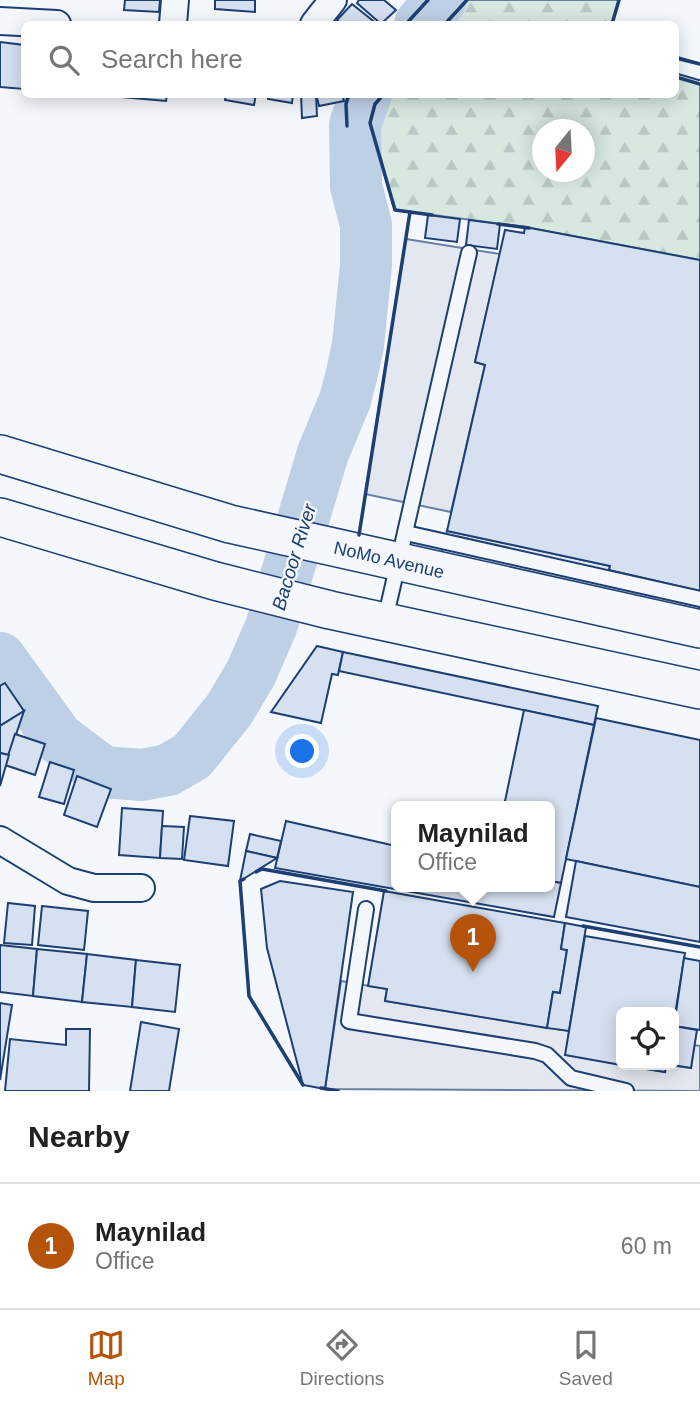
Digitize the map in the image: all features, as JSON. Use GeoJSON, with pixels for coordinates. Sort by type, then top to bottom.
{"type":"FeatureCollection","features":[{"type":"Feature","properties":{"kind":"main road","name":"NoMo Avenue"},"geometry":{"type":"LineString","coordinates":[[0,454],[230,524],[345,551],[402,548],[700,629]]}},
{"type":"Feature","properties":{"kind":"main road"},"geometry":{"type":"LineString","coordinates":[[0,517],[215,581],[330,610],[700,691]]}},
{"type":"Feature","properties":{"kind":"street"},"geometry":{"type":"LineString","coordinates":[[55,0],[55,21]]}},
{"type":"Feature","properties":{"kind":"street"},"geometry":{"type":"LineString","coordinates":[[173,21],[175,0]]}},
{"type":"Feature","properties":{"kind":"street"},"geometry":{"type":"LineString","coordinates":[[316,21],[333,0]]}},
{"type":"Feature","properties":{"kind":"street"},"geometry":{"type":"LineString","coordinates":[[0,21],[21,22]]}},
{"type":"Feature","properties":{"kind":"street"},"geometry":{"type":"LineString","coordinates":[[0,840],[68,881],[94,888],[141,888]]}},
{"type":"Feature","properties":{"kind":"lane"},"geometry":{"type":"LineString","coordinates":[[679,66],[700,72]]}},
{"type":"Feature","properties":{"kind":"lane"},"geometry":{"type":"LineString","coordinates":[[384,622],[469,253]]}},
{"type":"Feature","properties":{"kind":"lane"},"geometry":{"type":"LineString","coordinates":[[402,548],[700,599]]}},
{"type":"Feature","properties":{"kind":"lane"},"geometry":{"type":"LineString","coordinates":[[366,909],[349,1021],[535,1051],[547,1055],[571,1078],[626,1091]]}},
{"type":"Feature","properties":{"kind":"green space"},"geometry":{"type":"Polygon","coordinates":[[[467,0],[619,0],[613,21],[448,21],[467,0]]]}},
{"type":"Feature","properties":{"kind":"green space"},"geometry":{"type":"Polygon","coordinates":[[[679,78],[700,84],[700,260],[525,227],[395,210],[370,123],[375,104],[381,98],[679,98],[679,78]]]}},
{"type":"Feature","properties":{"kind":"shaded area"},"geometry":{"type":"Polygon","coordinates":[[[406,239],[500,254],[475,362],[485,365],[451,512],[365,494],[406,239]]]}},
{"type":"Feature","properties":{"kind":"shaded area"},"geometry":{"type":"Polygon","coordinates":[[[447,531],[610,566],[609,569],[700,591],[700,610],[441,554],[447,531]]]}},
{"type":"Feature","properties":{"kind":"shaded area"},"geometry":{"type":"Polygon","coordinates":[[[341,981],[387,989],[385,1001],[569,1031],[566,1055],[616,1064],[616,1070],[665,1072],[679,1070],[679,1067],[691,1068],[694,1045],[700,1046],[700,1091],[325,1089],[341,981]]]}},
{"type":"Feature","properties":{"kind":"building"},"geometry":{"type":"Polygon","coordinates":[[[125,0],[160,0],[159,12],[124,10],[125,0]]]}},
{"type":"Feature","properties":{"kind":"building"},"geometry":{"type":"Polygon","coordinates":[[[215,0],[255,0],[255,12],[215,9],[215,0]]]}},
{"type":"Feature","properties":{"kind":"building"},"geometry":{"type":"Polygon","coordinates":[[[359,0],[384,0],[396,10],[384,21],[378,21],[357,3],[359,0]]]}},
{"type":"Feature","properties":{"kind":"building"},"geometry":{"type":"Polygon","coordinates":[[[352,4],[373,21],[338,21],[352,4]]]}},
{"type":"Feature","properties":{"kind":"building"},"geometry":{"type":"Polygon","coordinates":[[[0,42],[21,45],[21,89],[0,87],[0,42]]]}},
{"type":"Feature","properties":{"kind":"building"},"geometry":{"type":"Polygon","coordinates":[[[133,98],[166,98],[166,101],[133,98]]]}},
{"type":"Feature","properties":{"kind":"building"},"geometry":{"type":"Polygon","coordinates":[[[225,98],[255,98],[254,105],[225,98]]]}},
{"type":"Feature","properties":{"kind":"building"},"geometry":{"type":"Polygon","coordinates":[[[268,98],[293,98],[292,103],[268,98]]]}},
{"type":"Feature","properties":{"kind":"building"},"geometry":{"type":"Polygon","coordinates":[[[301,98],[316,98],[317,116],[302,118],[301,98]]]}},
{"type":"Feature","properties":{"kind":"building"},"geometry":{"type":"Polygon","coordinates":[[[317,98],[343,98],[344,101],[319,106],[317,98]]]}},
{"type":"Feature","properties":{"kind":"building"},"geometry":{"type":"Polygon","coordinates":[[[428,215],[460,219],[457,242],[425,238],[428,215]]]}},
{"type":"Feature","properties":{"kind":"building"},"geometry":{"type":"Polygon","coordinates":[[[469,220],[500,224],[497,249],[466,245],[469,220]]]}},
{"type":"Feature","properties":{"kind":"building"},"geometry":{"type":"Polygon","coordinates":[[[525,227],[700,260],[700,591],[609,570],[610,566],[447,531],[485,365],[475,362],[505,230],[524,233],[525,227]]]}},
{"type":"Feature","properties":{"kind":"building"},"geometry":{"type":"Polygon","coordinates":[[[317,646],[343,652],[338,675],[332,674],[321,723],[271,712],[317,646]]]}},
{"type":"Feature","properties":{"kind":"building"},"geometry":{"type":"Polygon","coordinates":[[[343,652],[598,706],[594,725],[339,671],[343,652]]]}},
{"type":"Feature","properties":{"kind":"building"},"geometry":{"type":"Polygon","coordinates":[[[5,683],[24,711],[0,726],[0,686],[5,683]]]}},
{"type":"Feature","properties":{"kind":"building"},"geometry":{"type":"Polygon","coordinates":[[[524,710],[594,725],[561,883],[555,882],[555,801],[505,801],[524,710]]]}},
{"type":"Feature","properties":{"kind":"building"},"geometry":{"type":"Polygon","coordinates":[[[24,711],[9,755],[0,753],[0,726],[24,711]]]}},
{"type":"Feature","properties":{"kind":"building"},"geometry":{"type":"Polygon","coordinates":[[[596,718],[700,740],[700,887],[566,859],[596,718]]]}},
{"type":"Feature","properties":{"kind":"building"},"geometry":{"type":"Polygon","coordinates":[[[15,734],[45,744],[35,775],[5,765],[15,734]]]}},
{"type":"Feature","properties":{"kind":"building"},"geometry":{"type":"Polygon","coordinates":[[[0,753],[9,755],[0,786],[0,753]]]}},
{"type":"Feature","properties":{"kind":"building"},"geometry":{"type":"Polygon","coordinates":[[[50,762],[74,770],[64,804],[39,797],[50,762]]]}},
{"type":"Feature","properties":{"kind":"building"},"geometry":{"type":"Polygon","coordinates":[[[77,776],[111,789],[97,827],[64,815],[77,776]]]}},
{"type":"Feature","properties":{"kind":"building"},"geometry":{"type":"Polygon","coordinates":[[[122,808],[163,811],[160,858],[119,855],[122,808]]]}},
{"type":"Feature","properties":{"kind":"building"},"geometry":{"type":"Polygon","coordinates":[[[190,816],[234,821],[228,866],[184,860],[190,816]]]}},
{"type":"Feature","properties":{"kind":"building"},"geometry":{"type":"Polygon","coordinates":[[[286,821],[391,845],[391,888],[275,868],[286,821]]]}},
{"type":"Feature","properties":{"kind":"building"},"geometry":{"type":"Polygon","coordinates":[[[162,826],[184,827],[182,859],[160,858],[162,826]]]}},
{"type":"Feature","properties":{"kind":"building"},"geometry":{"type":"Polygon","coordinates":[[[250,834],[281,841],[277,858],[246,851],[250,834]]]}},
{"type":"Feature","properties":{"kind":"building"},"geometry":{"type":"Polygon","coordinates":[[[246,851],[277,858],[240,881],[246,851]]]}},
{"type":"Feature","properties":{"kind":"building"},"geometry":{"type":"Polygon","coordinates":[[[576,861],[700,887],[700,942],[566,917],[576,861]]]}},
{"type":"Feature","properties":{"kind":"building"},"geometry":{"type":"Polygon","coordinates":[[[280,881],[353,892],[325,1089],[303,1085],[267,948],[261,889],[280,881]]]}},
{"type":"Feature","properties":{"kind":"building"},"geometry":{"type":"Polygon","coordinates":[[[555,882],[561,883],[554,917],[412,892],[555,892],[555,882]]]}},
{"type":"Feature","properties":{"kind":"building"},"geometry":{"type":"Polygon","coordinates":[[[384,891],[565,923],[561,949],[567,950],[560,993],[553,992],[547,1028],[385,1001],[387,989],[368,986],[384,891]]]}},
{"type":"Feature","properties":{"kind":"building"},"geometry":{"type":"Polygon","coordinates":[[[8,903],[35,906],[32,945],[4,943],[8,903]]]}},
{"type":"Feature","properties":{"kind":"building"},"geometry":{"type":"Polygon","coordinates":[[[42,906],[88,911],[84,950],[38,945],[42,906]]]}},
{"type":"Feature","properties":{"kind":"building"},"geometry":{"type":"Polygon","coordinates":[[[565,923],[586,927],[569,1031],[547,1028],[553,992],[560,993],[567,950],[561,949],[565,923]]]}},
{"type":"Feature","properties":{"kind":"building"},"geometry":{"type":"Polygon","coordinates":[[[585,936],[685,953],[676,1007],[616,1007],[616,1064],[565,1055],[585,936]]]}},
{"type":"Feature","properties":{"kind":"building"},"geometry":{"type":"Polygon","coordinates":[[[0,945],[37,949],[33,996],[0,992],[0,945]]]}},
{"type":"Feature","properties":{"kind":"building"},"geometry":{"type":"Polygon","coordinates":[[[37,949],[87,954],[82,1002],[33,996],[37,949]]]}},
{"type":"Feature","properties":{"kind":"building"},"geometry":{"type":"Polygon","coordinates":[[[87,954],[136,960],[132,1007],[82,1002],[87,954]]]}},
{"type":"Feature","properties":{"kind":"building"},"geometry":{"type":"Polygon","coordinates":[[[684,958],[700,961],[700,1030],[679,1027],[679,1007],[677,1007],[684,958]]]}},
{"type":"Feature","properties":{"kind":"building"},"geometry":{"type":"Polygon","coordinates":[[[136,960],[180,965],[175,1012],[132,1007],[136,960]]]}},
{"type":"Feature","properties":{"kind":"building"},"geometry":{"type":"Polygon","coordinates":[[[0,1003],[12,1005],[0,1080],[0,1003]]]}},
{"type":"Feature","properties":{"kind":"building"},"geometry":{"type":"Polygon","coordinates":[[[141,1022],[179,1029],[169,1091],[130,1091],[141,1022]]]}},
{"type":"Feature","properties":{"kind":"building"},"geometry":{"type":"Polygon","coordinates":[[[679,1027],[697,1030],[691,1068],[679,1066],[679,1027]]]}},
{"type":"Feature","properties":{"kind":"building"},"geometry":{"type":"Polygon","coordinates":[[[66,1029],[90,1029],[89,1091],[5,1091],[10,1039],[66,1045],[66,1029]]]}},
{"type":"Feature","properties":{"kind":"waterway","name":"Bacoor River"},"geometry":{"type":"LineString","coordinates":[[423,21],[441,0]]}},
{"type":"Feature","properties":{"kind":"waterway","name":"Bacoor River"},"geometry":{"type":"LineString","coordinates":[[0,658],[58,738],[103,772],[142,775],[168,770],[192,756],[229,710],[251,673],[271,627],[323,453],[345,400],[352,373],[358,345],[366,265],[366,225],[356,186],[355,125],[365,98]]}},
{"type":"Feature","properties":{"kind":"wall"},"geometry":{"type":"LineString","coordinates":[[409,21],[428,0]]}},
{"type":"Feature","properties":{"kind":"wall"},"geometry":{"type":"LineString","coordinates":[[448,21],[467,0]]}},
{"type":"Feature","properties":{"kind":"wall"},"geometry":{"type":"LineString","coordinates":[[613,21],[619,0]]}},
{"type":"Feature","properties":{"kind":"wall"},"geometry":{"type":"LineString","coordinates":[[679,59],[700,64]]}},
{"type":"Feature","properties":{"kind":"wall"},"geometry":{"type":"LineString","coordinates":[[679,78],[700,84]]}},
{"type":"Feature","properties":{"kind":"wall"},"geometry":{"type":"LineString","coordinates":[[347,126],[348,98]]}},
{"type":"Feature","properties":{"kind":"wall"},"geometry":{"type":"LineString","coordinates":[[380,98],[375,104],[370,123],[395,210],[432,215]]}},
{"type":"Feature","properties":{"kind":"wall"},"geometry":{"type":"LineString","coordinates":[[359,535],[410,212]]}},
{"type":"Feature","properties":{"kind":"wall"},"geometry":{"type":"LineString","coordinates":[[498,224],[529,228]]}},
{"type":"Feature","properties":{"kind":"wall"},"geometry":{"type":"LineString","coordinates":[[256,872],[262,869],[386,891]]}},
{"type":"Feature","properties":{"kind":"wall"},"geometry":{"type":"LineString","coordinates":[[244,879],[240,881],[249,996],[303,1085]]}},
{"type":"Feature","properties":{"kind":"wall"},"geometry":{"type":"LineString","coordinates":[[583,926],[700,947]]}},
{"type":"Feature","properties":{"kind":"wall"},"geometry":{"type":"LineString","coordinates":[[321,1088],[338,1091]]}},
{"type":"Feature","properties":{"kind":"place","name":"Maynilad"},"geometry":{"type":"Point","coordinates":[473,972]}}]}
